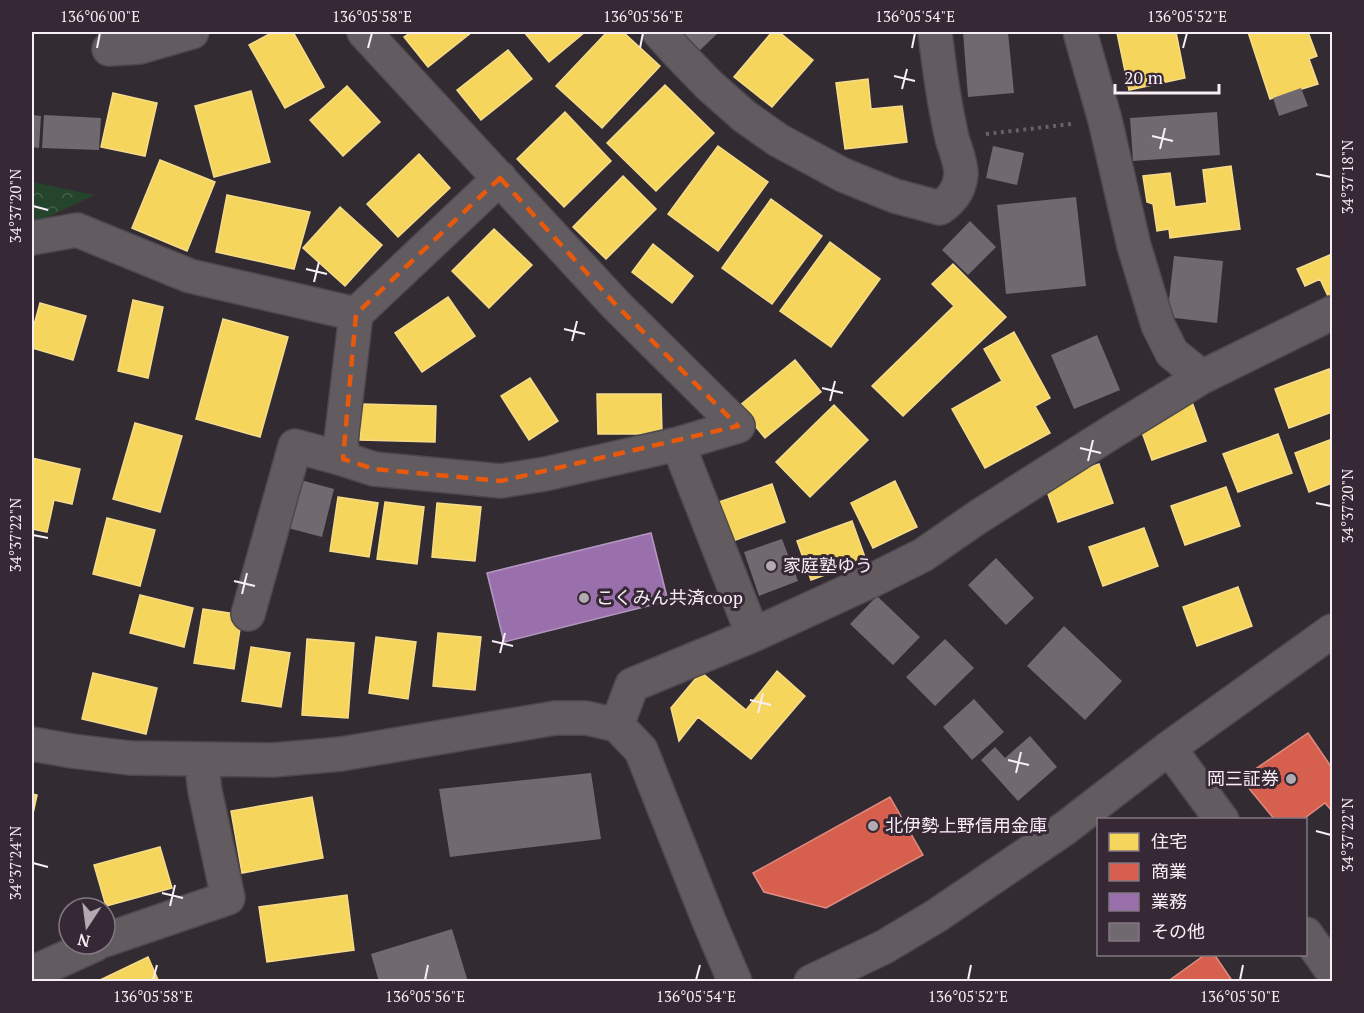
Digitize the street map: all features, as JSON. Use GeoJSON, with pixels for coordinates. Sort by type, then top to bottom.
{"type":"FeatureCollection","features":[{"type":"Feature","properties":{"kind":"street"},"geometry":{"type":"LineString","coordinates":[[109,49],[140,47],[192,32]]}},
{"type":"Feature","properties":{"kind":"street"},"geometry":{"type":"LineString","coordinates":[[248,614],[295,446],[374,469],[501,481],[544,474],[678,444],[738,426],[616,305],[364,32]]}},
{"type":"Feature","properties":{"kind":"street"},"geometry":{"type":"LineString","coordinates":[[659,32],[709,85],[744,116],[778,140],[843,175],[895,196],[940,208],[950,201],[958,190],[961,171],[952,138],[935,32]]}},
{"type":"Feature","properties":{"kind":"street"},"geometry":{"type":"LineString","coordinates":[[1080,32],[1105,120],[1134,246],[1158,325],[1173,353],[1202,377]]}},
{"type":"Feature","properties":{"kind":"street"},"geometry":{"type":"LineString","coordinates":[[343,459],[342,441],[356,315],[500,178]]}},
{"type":"Feature","properties":{"kind":"street"},"geometry":{"type":"LineString","coordinates":[[32,238],[77,231],[190,276],[356,315]]}},
{"type":"Feature","properties":{"kind":"street"},"geometry":{"type":"LineString","coordinates":[[617,725],[632,685],[753,635],[923,555],[1112,432],[1202,377],[1332,313]]}},
{"type":"Feature","properties":{"kind":"street"},"geometry":{"type":"LineString","coordinates":[[678,444],[753,635]]}},
{"type":"Feature","properties":{"kind":"street"},"geometry":{"type":"LineString","coordinates":[[811,981],[884,947],[936,916],[1064,829],[1169,747],[1332,631]]}},
{"type":"Feature","properties":{"kind":"street"},"geometry":{"type":"LineString","coordinates":[[32,744],[130,758],[273,760],[342,754],[555,718],[586,718],[617,725],[641,750],[735,981]]}},
{"type":"Feature","properties":{"kind":"street"},"geometry":{"type":"LineString","coordinates":[[1169,747],[1221,818]]}},
{"type":"Feature","properties":{"kind":"street"},"geometry":{"type":"LineString","coordinates":[[117,935],[228,898],[205,791],[201,759]]}},
{"type":"Feature","properties":{"kind":"street"},"geometry":{"type":"LineString","coordinates":[[1307,937],[1332,971]]}},
{"type":"Feature","properties":{"kind":"street"},"geometry":{"type":"LineString","coordinates":[[32,972],[69,956]]}},
{"type":"Feature","properties":{"kind":"path"},"geometry":{"type":"LineString","coordinates":[[952,138],[1105,120]]}},
{"type":"Feature","properties":{"kind":"highlighted area"},"geometry":{"type":"Polygon","coordinates":[[[500,178],[616,305],[738,426],[501,481],[374,469],[343,459],[356,314],[500,178]]]}},
{"type":"Feature","properties":{"kind":"green space"},"geometry":{"type":"Polygon","coordinates":[[[32,182],[94,195],[32,225],[32,182]]]}},
{"type":"Feature","properties":{"kind":"building: 住宅"},"geometry":{"type":"Polygon","coordinates":[[[273,32],[293,32],[324,87],[285,108],[249,45],[273,32]]]}},
{"type":"Feature","properties":{"kind":"building: 住宅"},"geometry":{"type":"Polygon","coordinates":[[[412,32],[472,32],[428,67],[404,37],[412,32]]]}},
{"type":"Feature","properties":{"kind":"building: 住宅"},"geometry":{"type":"Polygon","coordinates":[[[524,32],[585,32],[549,62],[524,32]]]}},
{"type":"Feature","properties":{"kind":"building: 住宅"},"geometry":{"type":"Polygon","coordinates":[[[607,32],[623,32],[660,66],[602,128],[556,86],[607,32]]]}},
{"type":"Feature","properties":{"kind":"building: 住宅"},"geometry":{"type":"Polygon","coordinates":[[[772,32],[779,32],[813,60],[772,107],[734,77],[772,32]]]}},
{"type":"Feature","properties":{"kind":"building: 住宅"},"geometry":{"type":"Polygon","coordinates":[[[1176,32],[1185,78],[1129,90],[1117,33],[1176,32]]]}},
{"type":"Feature","properties":{"kind":"building: 住宅"},"geometry":{"type":"Polygon","coordinates":[[[1248,32],[1308,32],[1317,56],[1309,59],[1318,84],[1270,99],[1248,32]]]}},
{"type":"Feature","properties":{"kind":"building: 住宅"},"geometry":{"type":"Polygon","coordinates":[[[508,50],[532,79],[481,120],[457,90],[508,50]]]}},
{"type":"Feature","properties":{"kind":"building: 住宅"},"geometry":{"type":"Polygon","coordinates":[[[868,79],[871,109],[902,106],[907,142],[845,149],[836,83],[868,79]]]}},
{"type":"Feature","properties":{"kind":"building: 住宅"},"geometry":{"type":"Polygon","coordinates":[[[665,85],[714,133],[656,191],[607,143],[665,85]]]}},
{"type":"Feature","properties":{"kind":"building: 住宅"},"geometry":{"type":"Polygon","coordinates":[[[347,86],[380,122],[343,156],[310,120],[347,86]]]}},
{"type":"Feature","properties":{"kind":"building: 住宅"},"geometry":{"type":"Polygon","coordinates":[[[251,91],[270,162],[214,177],[195,106],[251,91]]]}},
{"type":"Feature","properties":{"kind":"building: 住宅"},"geometry":{"type":"Polygon","coordinates":[[[113,93],[157,103],[145,156],[101,147],[113,93]]]}},
{"type":"Feature","properties":{"kind":"building: 住宅"},"geometry":{"type":"Polygon","coordinates":[[[565,112],[611,161],[564,207],[517,159],[565,112]]]}},
{"type":"Feature","properties":{"kind":"building: 住宅"},"geometry":{"type":"Polygon","coordinates":[[[718,146],[768,182],[718,251],[668,214],[718,146]]]}},
{"type":"Feature","properties":{"kind":"building: 住宅"},"geometry":{"type":"Polygon","coordinates":[[[419,154],[450,188],[398,237],[367,204],[419,154]]]}},
{"type":"Feature","properties":{"kind":"building: 住宅"},"geometry":{"type":"Polygon","coordinates":[[[160,160],[215,182],[187,251],[132,228],[160,160]]]}},
{"type":"Feature","properties":{"kind":"building: 住宅"},"geometry":{"type":"Polygon","coordinates":[[[1231,166],[1240,229],[1170,238],[1169,229],[1157,231],[1153,204],[1147,202],[1143,176],[1170,173],[1175,207],[1207,203],[1203,170],[1231,166]]]}},
{"type":"Feature","properties":{"kind":"building: 住宅"},"geometry":{"type":"Polygon","coordinates":[[[623,176],[656,209],[606,259],[573,227],[623,176]]]}},
{"type":"Feature","properties":{"kind":"building: 住宅"},"geometry":{"type":"Polygon","coordinates":[[[227,195],[310,212],[294,269],[216,252],[227,195]]]}},
{"type":"Feature","properties":{"kind":"building: 住宅"},"geometry":{"type":"Polygon","coordinates":[[[771,199],[822,236],[772,304],[722,268],[771,199]]]}},
{"type":"Feature","properties":{"kind":"building: 住宅"},"geometry":{"type":"Polygon","coordinates":[[[340,207],[382,245],[345,286],[303,248],[340,207]]]}},
{"type":"Feature","properties":{"kind":"building: 住宅"},"geometry":{"type":"Polygon","coordinates":[[[494,229],[532,265],[489,308],[452,271],[494,229]]]}},
{"type":"Feature","properties":{"kind":"building: 住宅"},"geometry":{"type":"Polygon","coordinates":[[[830,242],[880,279],[831,347],[780,311],[830,242]]]}},
{"type":"Feature","properties":{"kind":"building: 住宅"},"geometry":{"type":"Polygon","coordinates":[[[653,244],[693,276],[672,303],[632,272],[653,244]]]}},
{"type":"Feature","properties":{"kind":"building: 住宅"},"geometry":{"type":"Polygon","coordinates":[[[1332,254],[1332,305],[1320,279],[1305,286],[1297,269],[1332,254]]]}},
{"type":"Feature","properties":{"kind":"building: 住宅"},"geometry":{"type":"Polygon","coordinates":[[[953,264],[1006,317],[903,416],[872,386],[954,306],[932,284],[953,264]]]}},
{"type":"Feature","properties":{"kind":"building: 住宅"},"geometry":{"type":"Polygon","coordinates":[[[448,297],[475,336],[422,372],[395,333],[448,297]]]}},
{"type":"Feature","properties":{"kind":"building: 住宅"},"geometry":{"type":"Polygon","coordinates":[[[133,300],[163,307],[148,378],[118,371],[133,300]]]}},
{"type":"Feature","properties":{"kind":"building: 住宅"},"geometry":{"type":"Polygon","coordinates":[[[40,303],[86,316],[73,360],[32,348],[32,332],[40,303]]]}},
{"type":"Feature","properties":{"kind":"building: 住宅"},"geometry":{"type":"Polygon","coordinates":[[[223,319],[288,337],[260,437],[196,419],[223,319]]]}},
{"type":"Feature","properties":{"kind":"building: 住宅"},"geometry":{"type":"Polygon","coordinates":[[[1014,332],[1050,398],[1035,406],[1050,433],[985,468],[952,409],[1002,381],[984,349],[1014,332]]]}},
{"type":"Feature","properties":{"kind":"building: 住宅"},"geometry":{"type":"Polygon","coordinates":[[[795,360],[821,392],[765,438],[739,406],[795,360]]]}},
{"type":"Feature","properties":{"kind":"building: 住宅"},"geometry":{"type":"Polygon","coordinates":[[[1329,369],[1332,378],[1332,412],[1289,428],[1275,389],[1329,369]]]}},
{"type":"Feature","properties":{"kind":"building: 住宅"},"geometry":{"type":"Polygon","coordinates":[[[530,378],[558,421],[529,440],[501,396],[530,378]]]}},
{"type":"Feature","properties":{"kind":"building: 住宅"},"geometry":{"type":"Polygon","coordinates":[[[597,394],[661,394],[662,434],[598,434],[597,394]]]}},
{"type":"Feature","properties":{"kind":"building: 住宅"},"geometry":{"type":"Polygon","coordinates":[[[1192,402],[1206,441],[1152,460],[1138,421],[1192,402]]]}},
{"type":"Feature","properties":{"kind":"building: 住宅"},"geometry":{"type":"Polygon","coordinates":[[[361,404],[436,406],[435,442],[360,440],[361,404]]]}},
{"type":"Feature","properties":{"kind":"building: 住宅"},"geometry":{"type":"Polygon","coordinates":[[[834,405],[868,440],[810,497],[776,462],[834,405]]]}},
{"type":"Feature","properties":{"kind":"building: 住宅"},"geometry":{"type":"Polygon","coordinates":[[[135,423],[182,436],[160,512],[113,499],[135,423]]]}},
{"type":"Feature","properties":{"kind":"building: 住宅"},"geometry":{"type":"Polygon","coordinates":[[[1278,434],[1292,473],[1238,492],[1223,454],[1278,434]]]}},
{"type":"Feature","properties":{"kind":"building: 住宅"},"geometry":{"type":"Polygon","coordinates":[[[1332,439],[1332,483],[1309,492],[1295,453],[1332,439]]]}},
{"type":"Feature","properties":{"kind":"building: 住宅"},"geometry":{"type":"Polygon","coordinates":[[[32,458],[80,469],[72,504],[54,500],[47,532],[32,529],[32,458]]]}},
{"type":"Feature","properties":{"kind":"building: 住宅"},"geometry":{"type":"Polygon","coordinates":[[[1099,464],[1113,503],[1058,522],[1044,483],[1099,464]]]}},
{"type":"Feature","properties":{"kind":"building: 住宅"},"geometry":{"type":"Polygon","coordinates":[[[895,481],[917,527],[873,548],[851,503],[895,481]]]}},
{"type":"Feature","properties":{"kind":"building: 住宅"},"geometry":{"type":"Polygon","coordinates":[[[772,484],[785,522],[730,542],[716,503],[772,484]]]}},
{"type":"Feature","properties":{"kind":"building: 住宅"},"geometry":{"type":"Polygon","coordinates":[[[1226,487],[1240,526],[1185,545],[1171,506],[1226,487]]]}},
{"type":"Feature","properties":{"kind":"building: 住宅"},"geometry":{"type":"Polygon","coordinates":[[[338,497],[378,503],[369,557],[330,551],[338,497]]]}},
{"type":"Feature","properties":{"kind":"building: 住宅"},"geometry":{"type":"Polygon","coordinates":[[[385,502],[424,507],[417,564],[377,559],[385,502]]]}},
{"type":"Feature","properties":{"kind":"building: 住宅"},"geometry":{"type":"Polygon","coordinates":[[[437,503],[481,507],[475,561],[432,557],[437,503]]]}},
{"type":"Feature","properties":{"kind":"building: 住宅"},"geometry":{"type":"Polygon","coordinates":[[[107,518],[155,530],[140,586],[93,574],[107,518]]]}},
{"type":"Feature","properties":{"kind":"building: 住宅"},"geometry":{"type":"Polygon","coordinates":[[[852,521],[866,560],[811,580],[797,541],[852,521]]]}},
{"type":"Feature","properties":{"kind":"building: 住宅"},"geometry":{"type":"Polygon","coordinates":[[[1144,528],[1158,566],[1103,586],[1089,547],[1144,528]]]}},
{"type":"Feature","properties":{"kind":"building: 住宅"},"geometry":{"type":"Polygon","coordinates":[[[1238,587],[1252,626],[1197,646],[1183,607],[1238,587]]]}},
{"type":"Feature","properties":{"kind":"building: 住宅"},"geometry":{"type":"Polygon","coordinates":[[[140,595],[193,608],[184,647],[130,633],[140,595]]]}},
{"type":"Feature","properties":{"kind":"building: 住宅"},"geometry":{"type":"Polygon","coordinates":[[[203,609],[242,615],[234,669],[194,663],[203,609]]]}},
{"type":"Feature","properties":{"kind":"building: 住宅"},"geometry":{"type":"Polygon","coordinates":[[[438,633],[481,637],[475,690],[433,686],[438,633]]]}},
{"type":"Feature","properties":{"kind":"building: 住宅"},"geometry":{"type":"Polygon","coordinates":[[[376,637],[416,642],[408,699],[369,693],[376,637]]]}},
{"type":"Feature","properties":{"kind":"building: 住宅"},"geometry":{"type":"Polygon","coordinates":[[[307,639],[354,643],[348,718],[302,715],[307,639]]]}},
{"type":"Feature","properties":{"kind":"building: 住宅"},"geometry":{"type":"Polygon","coordinates":[[[251,647],[290,653],[281,707],[242,701],[251,647]]]}},
{"type":"Feature","properties":{"kind":"building: 住宅"},"geometry":{"type":"Polygon","coordinates":[[[777,671],[805,696],[751,759],[698,717],[679,741],[671,708],[701,672],[746,710],[777,671]]]}},
{"type":"Feature","properties":{"kind":"building: 住宅"},"geometry":{"type":"Polygon","coordinates":[[[93,673],[157,688],[146,734],[82,719],[93,673]]]}},
{"type":"Feature","properties":{"kind":"building: 住宅"},"geometry":{"type":"Polygon","coordinates":[[[32,794],[37,795],[32,818],[32,794]]]}},
{"type":"Feature","properties":{"kind":"building: 住宅"},"geometry":{"type":"Polygon","coordinates":[[[312,797],[323,858],[242,873],[231,811],[312,797]]]}},
{"type":"Feature","properties":{"kind":"building: 住宅"},"geometry":{"type":"Polygon","coordinates":[[[160,847],[172,888],[117,903],[117,896],[103,896],[94,865],[160,847]]]}},
{"type":"Feature","properties":{"kind":"building: 住宅"},"geometry":{"type":"Polygon","coordinates":[[[347,895],[354,950],[267,962],[259,907],[347,895]]]}},
{"type":"Feature","properties":{"kind":"building: 住宅"},"geometry":{"type":"Polygon","coordinates":[[[148,957],[159,982],[96,982],[148,957]]]}},
{"type":"Feature","properties":{"kind":"building: 商業","name":"岡三証券"},"geometry":{"type":"Polygon","coordinates":[[[1308,733],[1332,768],[1332,811],[1325,803],[1305,818],[1273,818],[1247,786],[1251,772],[1308,733]]]}},
{"type":"Feature","properties":{"kind":"building: 商業","name":"北伊勢上野信用金庫"},"geometry":{"type":"Polygon","coordinates":[[[890,797],[923,855],[826,908],[764,892],[753,873],[890,797]]]}},
{"type":"Feature","properties":{"kind":"building: 商業"},"geometry":{"type":"Polygon","coordinates":[[[1203,956],[1215,956],[1233,982],[1167,982],[1203,956]]]}},
{"type":"Feature","properties":{"kind":"building: 業務"},"geometry":{"type":"Polygon","coordinates":[[[651,533],[668,601],[504,642],[487,573],[651,533]]]}},
{"type":"Feature","properties":{"kind":"building: その他"},"geometry":{"type":"Polygon","coordinates":[[[681,32],[719,32],[699,51],[681,32]]]}},
{"type":"Feature","properties":{"kind":"building: その他"},"geometry":{"type":"Polygon","coordinates":[[[963,32],[1008,32],[1014,93],[968,97],[963,32]]]}},
{"type":"Feature","properties":{"kind":"building: その他"},"geometry":{"type":"Polygon","coordinates":[[[1301,88],[1308,106],[1279,116],[1273,98],[1301,88]]]}},
{"type":"Feature","properties":{"kind":"building: その他"},"geometry":{"type":"Polygon","coordinates":[[[1217,112],[1220,155],[1133,161],[1130,118],[1217,112]]]}},
{"type":"Feature","properties":{"kind":"building: その他"},"geometry":{"type":"Polygon","coordinates":[[[32,115],[41,116],[39,148],[32,147],[32,115]]]}},
{"type":"Feature","properties":{"kind":"building: その他"},"geometry":{"type":"Polygon","coordinates":[[[44,115],[101,118],[99,150],[42,148],[44,115]]]}},
{"type":"Feature","properties":{"kind":"building: その他"},"geometry":{"type":"Polygon","coordinates":[[[993,146],[1024,153],[1017,185],[986,178],[993,146]]]}},
{"type":"Feature","properties":{"kind":"building: その他"},"geometry":{"type":"Polygon","coordinates":[[[1076,197],[1086,286],[1006,294],[997,205],[1076,197]]]}},
{"type":"Feature","properties":{"kind":"building: その他"},"geometry":{"type":"Polygon","coordinates":[[[970,221],[996,247],[968,275],[942,250],[970,221]]]}},
{"type":"Feature","properties":{"kind":"building: その他"},"geometry":{"type":"Polygon","coordinates":[[[1174,256],[1223,261],[1217,323],[1167,317],[1174,256]]]}},
{"type":"Feature","properties":{"kind":"building: その他"},"geometry":{"type":"Polygon","coordinates":[[[1097,335],[1120,390],[1074,409],[1051,355],[1097,335]]]}},
{"type":"Feature","properties":{"kind":"building: その他"},"geometry":{"type":"Polygon","coordinates":[[[297,479],[334,489],[322,537],[284,527],[297,479]]]}},
{"type":"Feature","properties":{"kind":"building: その他","name":"家庭塾ゆう"},"geometry":{"type":"Polygon","coordinates":[[[782,539],[798,581],[759,596],[744,552],[782,539]]]}},
{"type":"Feature","properties":{"kind":"building: その他"},"geometry":{"type":"Polygon","coordinates":[[[996,558],[1034,598],[1006,625],[968,585],[996,558]]]}},
{"type":"Feature","properties":{"kind":"building: その他"},"geometry":{"type":"Polygon","coordinates":[[[877,596],[920,637],[893,665],[850,624],[877,596]]]}},
{"type":"Feature","properties":{"kind":"building: その他"},"geometry":{"type":"Polygon","coordinates":[[[1064,626],[1122,681],[1085,720],[1027,666],[1064,626]]]}},
{"type":"Feature","properties":{"kind":"building: その他"},"geometry":{"type":"Polygon","coordinates":[[[945,639],[974,668],[935,706],[906,677],[945,639]]]}},
{"type":"Feature","properties":{"kind":"building: その他"},"geometry":{"type":"Polygon","coordinates":[[[974,699],[1004,732],[972,760],[943,727],[974,699]]]}},
{"type":"Feature","properties":{"kind":"building: その他"},"geometry":{"type":"Polygon","coordinates":[[[1030,736],[1057,767],[1018,801],[981,760],[995,747],[1005,758],[1030,736]]]}},
{"type":"Feature","properties":{"kind":"building: その他"},"geometry":{"type":"Polygon","coordinates":[[[591,773],[601,839],[450,857],[439,789],[591,773]]]}},
{"type":"Feature","properties":{"kind":"building: その他"},"geometry":{"type":"Polygon","coordinates":[[[452,929],[468,982],[379,982],[371,954],[452,929]]]}},
{"type":"Feature","properties":{"kind":"place","name":"家庭塾ゆう"},"geometry":{"type":"Point","coordinates":[771,566]}},
{"type":"Feature","properties":{"kind":"place","name":"こくみん共済coop"},"geometry":{"type":"Point","coordinates":[584,598]}},
{"type":"Feature","properties":{"kind":"place","name":"岡三証券"},"geometry":{"type":"Point","coordinates":[1291,779]}},
{"type":"Feature","properties":{"kind":"place","name":"北伊勢上野信用金庫"},"geometry":{"type":"Point","coordinates":[873,826]}}]}
